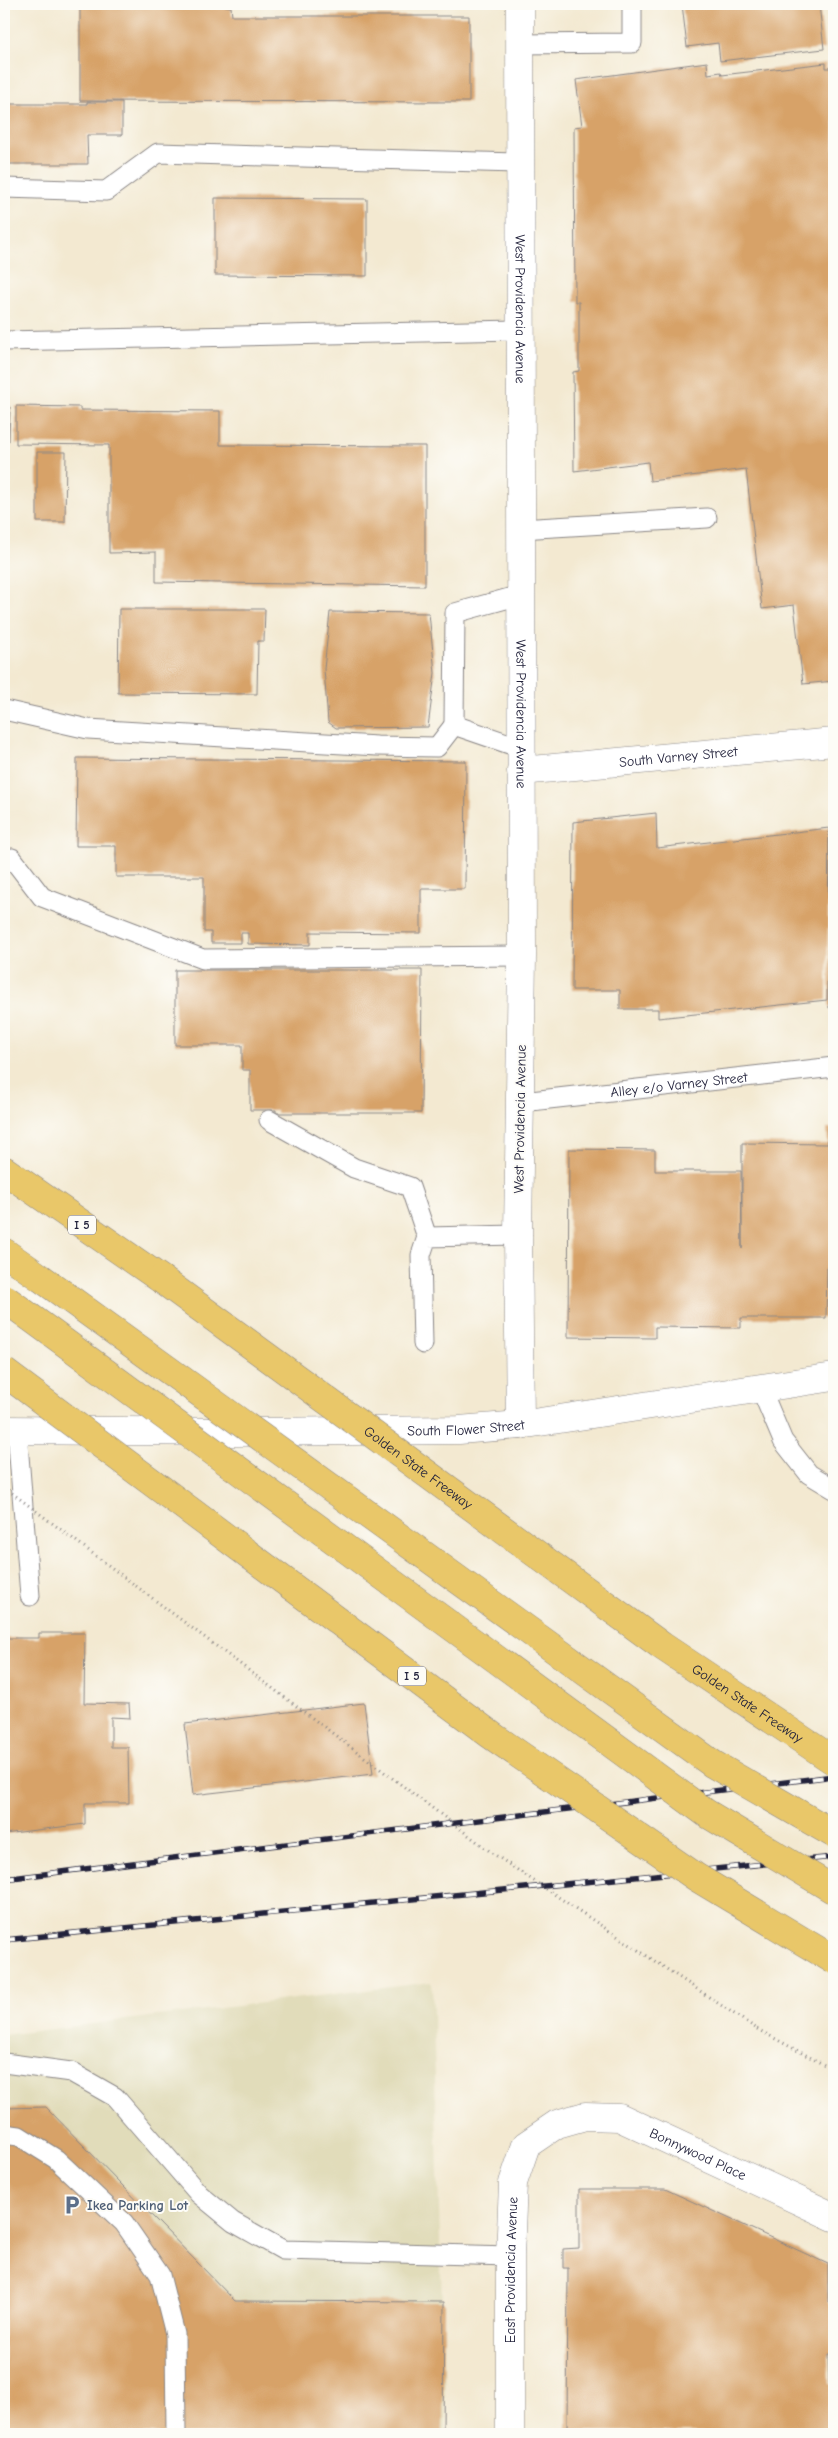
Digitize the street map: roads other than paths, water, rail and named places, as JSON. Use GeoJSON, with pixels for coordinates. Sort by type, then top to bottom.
{"type":"FeatureCollection","features":[{"type":"Feature","properties":{"kind":"highway","name":"Golden State Freeway"},"geometry":{"type":"LineString","coordinates":[[4,1170],[160,1279],[662,1646],[834,1761]]}},
{"type":"Feature","properties":{"kind":"highway"},"geometry":{"type":"LineString","coordinates":[[4,1252],[713,1764],[834,1834]]}},
{"type":"Feature","properties":{"kind":"highway"},"geometry":{"type":"LineString","coordinates":[[4,1298],[706,1813],[834,1890]]}},
{"type":"Feature","properties":{"kind":"highway","name":"I 5"},"geometry":{"type":"LineString","coordinates":[[4,1372],[491,1735],[696,1877],[834,1960]]}},
{"type":"Feature","properties":{"kind":"street","name":"West Providencia Avenue"},"geometry":{"type":"LineString","coordinates":[[520,4],[522,956],[522,1102],[518,1236],[520,1425]]}},
{"type":"Feature","properties":{"kind":"street","name":"South Varney Street"},"geometry":{"type":"LineString","coordinates":[[521,759],[834,742]]}},
{"type":"Feature","properties":{"kind":"street","name":"South Flower Street"},"geometry":{"type":"LineString","coordinates":[[10,1430],[237,1432],[459,1430],[520,1425],[834,1377]]}},
{"type":"Feature","properties":{"kind":"street","name":"Bonnywood Place"},"geometry":{"type":"LineString","coordinates":[[557,2124],[585,2116],[619,2118],[834,2217]]}},
{"type":"Feature","properties":{"kind":"street","name":"East Providencia Avenue"},"geometry":{"type":"LineString","coordinates":[[510,2434],[510,2256],[513,2183],[526,2145],[557,2124]]}},
{"type":"Feature","properties":{"kind":"lane"},"geometry":{"type":"LineString","coordinates":[[519,44],[632,43],[632,4]]}},
{"type":"Feature","properties":{"kind":"lane"},"geometry":{"type":"LineString","coordinates":[[4,188],[106,191],[158,153],[519,163]]}},
{"type":"Feature","properties":{"kind":"lane"},"geometry":{"type":"LineString","coordinates":[[4,340],[520,330]]}},
{"type":"Feature","properties":{"kind":"lane"},"geometry":{"type":"LineString","coordinates":[[520,529],[707,518]]}},
{"type":"Feature","properties":{"kind":"lane"},"geometry":{"type":"LineString","coordinates":[[4,710],[88,730],[377,746],[437,747],[454,725],[455,613],[520,596]]}},
{"type":"Feature","properties":{"kind":"lane"},"geometry":{"type":"LineString","coordinates":[[454,725],[521,759]]}},
{"type":"Feature","properties":{"kind":"lane"},"geometry":{"type":"LineString","coordinates":[[12,858],[42,897],[203,959],[522,956]]}},
{"type":"Feature","properties":{"kind":"lane","name":"Alley e/o Varney Street"},"geometry":{"type":"LineString","coordinates":[[522,1102],[834,1066]]}},
{"type":"Feature","properties":{"kind":"lane"},"geometry":{"type":"LineString","coordinates":[[268,1120],[354,1168],[410,1187],[427,1237],[421,1254],[423,1344]]}},
{"type":"Feature","properties":{"kind":"lane"},"geometry":{"type":"LineString","coordinates":[[427,1237],[518,1236]]}},
{"type":"Feature","properties":{"kind":"lane"},"geometry":{"type":"LineString","coordinates":[[761,1389],[782,1441],[809,1474],[834,1489]]}},
{"type":"Feature","properties":{"kind":"lane"},"geometry":{"type":"LineString","coordinates":[[10,1430],[30,1596]]}},
{"type":"Feature","properties":{"kind":"lane"},"geometry":{"type":"LineString","coordinates":[[4,2063],[71,2072],[115,2097],[200,2194],[232,2222],[283,2250],[510,2256]]}},
{"type":"Feature","properties":{"kind":"lane"},"geometry":{"type":"LineString","coordinates":[[4,2134],[18,2136],[56,2159],[124,2223],[160,2275],[175,2334],[176,2434]]}},
{"type":"Feature","properties":{"kind":"railway"},"geometry":{"type":"LineString","coordinates":[[4,1879],[834,1776]]}},
{"type":"Feature","properties":{"kind":"railway"},"geometry":{"type":"LineString","coordinates":[[4,1940],[834,1857]]}},
{"type":"Feature","properties":{"kind":"place","name":"Ikea Parking Lot"},"geometry":{"type":"Point","coordinates":[72,2205]}}]}
